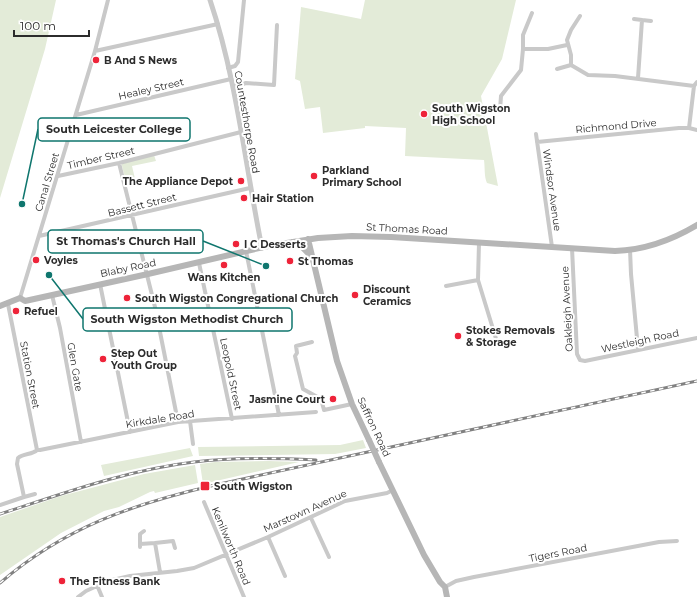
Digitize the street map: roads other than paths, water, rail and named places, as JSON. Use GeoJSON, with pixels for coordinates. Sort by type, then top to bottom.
{"type":"FeatureCollection","features":[{"type":"Feature","properties":{"kind":"main road","name":"St Thomas Road"},"geometry":{"type":"LineString","coordinates":[[262,248],[308,239],[352,236],[610,251],[630,249],[666,240],[697,225]]}},
{"type":"Feature","properties":{"kind":"main road","name":"Saffron Road"},"geometry":{"type":"LineString","coordinates":[[308,239],[310,255],[337,361],[352,404],[424,555],[440,582],[445,587]]}},
{"type":"Feature","properties":{"kind":"main road"},"geometry":{"type":"LineString","coordinates":[[291,242],[300,245],[310,255]]}},
{"type":"Feature","properties":{"kind":"main road","name":"Blaby Road"},"geometry":{"type":"LineString","coordinates":[[0,306],[20,298],[25,300],[52,295],[262,248]]}},
{"type":"Feature","properties":{"kind":"main road"},"geometry":{"type":"LineString","coordinates":[[445,587],[446,597]]}},
{"type":"Feature","properties":{"kind":"street","name":"Canal Street"},"geometry":{"type":"LineString","coordinates":[[20,298],[95,51],[108,0]]}},
{"type":"Feature","properties":{"kind":"street","name":"Countesthorpe Road"},"geometry":{"type":"LineString","coordinates":[[210,0],[218,24],[231,79],[262,248]]}},
{"type":"Feature","properties":{"kind":"street"},"geometry":{"type":"LineString","coordinates":[[228,68],[235,66],[238,62],[244,0]]}},
{"type":"Feature","properties":{"kind":"street"},"geometry":{"type":"LineString","coordinates":[[500,110],[501,96],[521,70],[523,36],[532,13]]}},
{"type":"Feature","properties":{"kind":"street"},"geometry":{"type":"LineString","coordinates":[[571,65],[571,55],[567,40],[568,35],[580,16]]}},
{"type":"Feature","properties":{"kind":"street"},"geometry":{"type":"LineString","coordinates":[[634,20],[651,21]]}},
{"type":"Feature","properties":{"kind":"street"},"geometry":{"type":"LineString","coordinates":[[638,78],[642,20]]}},
{"type":"Feature","properties":{"kind":"street"},"geometry":{"type":"LineString","coordinates":[[95,51],[218,24]]}},
{"type":"Feature","properties":{"kind":"street"},"geometry":{"type":"LineString","coordinates":[[232,87],[246,83],[274,84],[277,25]]}},
{"type":"Feature","properties":{"kind":"street"},"geometry":{"type":"LineString","coordinates":[[523,49],[548,49],[568,45]]}},
{"type":"Feature","properties":{"kind":"street"},"geometry":{"type":"LineString","coordinates":[[557,69],[571,65],[588,75],[638,78],[694,86]]}},
{"type":"Feature","properties":{"kind":"street","name":"Healey Street"},"geometry":{"type":"LineString","coordinates":[[76,115],[231,79]]}},
{"type":"Feature","properties":{"kind":"street"},"geometry":{"type":"LineString","coordinates":[[688,128],[694,86],[697,82]]}},
{"type":"Feature","properties":{"kind":"street","name":"Richmond Drive"},"geometry":{"type":"LineString","coordinates":[[537,142],[688,128],[697,130]]}},
{"type":"Feature","properties":{"kind":"street","name":"Timber Street"},"geometry":{"type":"LineString","coordinates":[[58,176],[120,163],[241,132]]}},
{"type":"Feature","properties":{"kind":"street","name":"Windsor Avenue"},"geometry":{"type":"LineString","coordinates":[[536,134],[552,247]]}},
{"type":"Feature","properties":{"kind":"street"},"geometry":{"type":"LineString","coordinates":[[120,163],[148,274],[178,422]]}},
{"type":"Feature","properties":{"kind":"street","name":"Bassett Street"},"geometry":{"type":"LineString","coordinates":[[39,236],[250,188]]}},
{"type":"Feature","properties":{"kind":"street"},"geometry":{"type":"LineString","coordinates":[[479,243],[478,280],[497,342]]}},
{"type":"Feature","properties":{"kind":"street","name":"Oakleigh Avenue"},"geometry":{"type":"LineString","coordinates":[[572,248],[577,354],[580,360],[587,361]]}},
{"type":"Feature","properties":{"kind":"street"},"geometry":{"type":"LineString","coordinates":[[630,249],[638,349]]}},
{"type":"Feature","properties":{"kind":"street"},"geometry":{"type":"LineString","coordinates":[[246,251],[279,415]]}},
{"type":"Feature","properties":{"kind":"street","name":"Leopold Street"},"geometry":{"type":"LineString","coordinates":[[199,263],[232,419]]}},
{"type":"Feature","properties":{"kind":"street"},"geometry":{"type":"LineString","coordinates":[[446,286],[478,280]]}},
{"type":"Feature","properties":{"kind":"street"},"geometry":{"type":"LineString","coordinates":[[100,284],[130,432]]}},
{"type":"Feature","properties":{"kind":"street","name":"Glen Gate"},"geometry":{"type":"LineString","coordinates":[[52,295],[60,327],[81,442]]}},
{"type":"Feature","properties":{"kind":"street","name":"Station Street"},"geometry":{"type":"LineString","coordinates":[[8,304],[37,450]]}},
{"type":"Feature","properties":{"kind":"street","name":"Westleigh Road"},"geometry":{"type":"LineString","coordinates":[[587,361],[638,349],[697,338]]}},
{"type":"Feature","properties":{"kind":"street"},"geometry":{"type":"LineString","coordinates":[[312,342],[296,346],[297,353],[295,356],[303,389],[321,399],[324,410],[352,404]]}},
{"type":"Feature","properties":{"kind":"street","name":"Kirkdale Road"},"geometry":{"type":"LineString","coordinates":[[24,497],[17,464],[18,458],[37,450],[178,422],[316,412]]}},
{"type":"Feature","properties":{"kind":"street"},"geometry":{"type":"LineString","coordinates":[[190,421],[193,444]]}},
{"type":"Feature","properties":{"kind":"street","name":"Marstown Avenue"},"geometry":{"type":"LineString","coordinates":[[78,597],[97,585],[122,577],[186,570],[268,537],[345,501],[387,493],[393,490]]}},
{"type":"Feature","properties":{"kind":"street"},"geometry":{"type":"LineString","coordinates":[[0,505],[35,494]]}},
{"type":"Feature","properties":{"kind":"street","name":"Kenilworth Road"},"geometry":{"type":"LineString","coordinates":[[204,502],[244,597]]}},
{"type":"Feature","properties":{"kind":"street"},"geometry":{"type":"LineString","coordinates":[[311,518],[328,557]]}},
{"type":"Feature","properties":{"kind":"street"},"geometry":{"type":"LineString","coordinates":[[144,531],[140,534],[140,546],[173,541],[175,548]]}},
{"type":"Feature","properties":{"kind":"street"},"geometry":{"type":"LineString","coordinates":[[268,537],[285,576]]}},
{"type":"Feature","properties":{"kind":"street","name":"Tigers Road"},"geometry":{"type":"LineString","coordinates":[[445,587],[456,581],[474,577],[659,542],[677,541]]}},
{"type":"Feature","properties":{"kind":"street"},"geometry":{"type":"LineString","coordinates":[[155,543],[160,572]]}},
{"type":"Feature","properties":{"kind":"street"},"geometry":{"type":"LineString","coordinates":[[97,585],[102,597]]}},
{"type":"Feature","properties":{"kind":"railway"},"geometry":{"type":"LineString","coordinates":[[0,583],[25,563],[75,532],[101,520],[156,500],[215,485],[697,381]]}},
{"type":"Feature","properties":{"kind":"railway"},"geometry":{"type":"LineString","coordinates":[[0,514],[120,476],[169,466],[209,460],[271,458],[316,460]]}},
{"type":"Feature","properties":{"kind":"place","name":"B And S News"},"geometry":{"type":"Point","coordinates":[96,60]}},
{"type":"Feature","properties":{"kind":"place","name":"South Wigston High School"},"geometry":{"type":"Point","coordinates":[424,114]}},
{"type":"Feature","properties":{"kind":"place","name":"Parkland Primary School"},"geometry":{"type":"Point","coordinates":[314,176]}},
{"type":"Feature","properties":{"kind":"place","name":"The Appliance Depot"},"geometry":{"type":"Point","coordinates":[241,181]}},
{"type":"Feature","properties":{"kind":"place","name":"Hair Station"},"geometry":{"type":"Point","coordinates":[244,198]}},
{"type":"Feature","properties":{"kind":"place","name":"South Leicester College"},"geometry":{"type":"Point","coordinates":[22,204]}},
{"type":"Feature","properties":{"kind":"place","name":"I C Desserts"},"geometry":{"type":"Point","coordinates":[236,244]}},
{"type":"Feature","properties":{"kind":"place","name":"Voyles"},"geometry":{"type":"Point","coordinates":[36,260]}},
{"type":"Feature","properties":{"kind":"place","name":"St Thomas"},"geometry":{"type":"Point","coordinates":[290,261]}},
{"type":"Feature","properties":{"kind":"place","name":"Wans Kitchen"},"geometry":{"type":"Point","coordinates":[224,265]}},
{"type":"Feature","properties":{"kind":"place","name":"St Thomas's Church Hall"},"geometry":{"type":"Point","coordinates":[266,266]}},
{"type":"Feature","properties":{"kind":"place","name":"South Wigston Methodist Church"},"geometry":{"type":"Point","coordinates":[49,275]}},
{"type":"Feature","properties":{"kind":"place","name":"Discount Ceramics"},"geometry":{"type":"Point","coordinates":[355,295]}},
{"type":"Feature","properties":{"kind":"place","name":"South Wigston Congregational Church"},"geometry":{"type":"Point","coordinates":[127,298]}},
{"type":"Feature","properties":{"kind":"place","name":"Refuel"},"geometry":{"type":"Point","coordinates":[16,311]}},
{"type":"Feature","properties":{"kind":"place","name":"Stokes Removals & Storage"},"geometry":{"type":"Point","coordinates":[458,336]}},
{"type":"Feature","properties":{"kind":"place","name":"Step Out Youth Group"},"geometry":{"type":"Point","coordinates":[103,359]}},
{"type":"Feature","properties":{"kind":"place","name":"Jasmine Court"},"geometry":{"type":"Point","coordinates":[333,399]}},
{"type":"Feature","properties":{"kind":"place","name":"South Wigston"},"geometry":{"type":"Point","coordinates":[205,486]}},
{"type":"Feature","properties":{"kind":"place","name":"The Fitness Bank"},"geometry":{"type":"Point","coordinates":[62,581]}}]}
